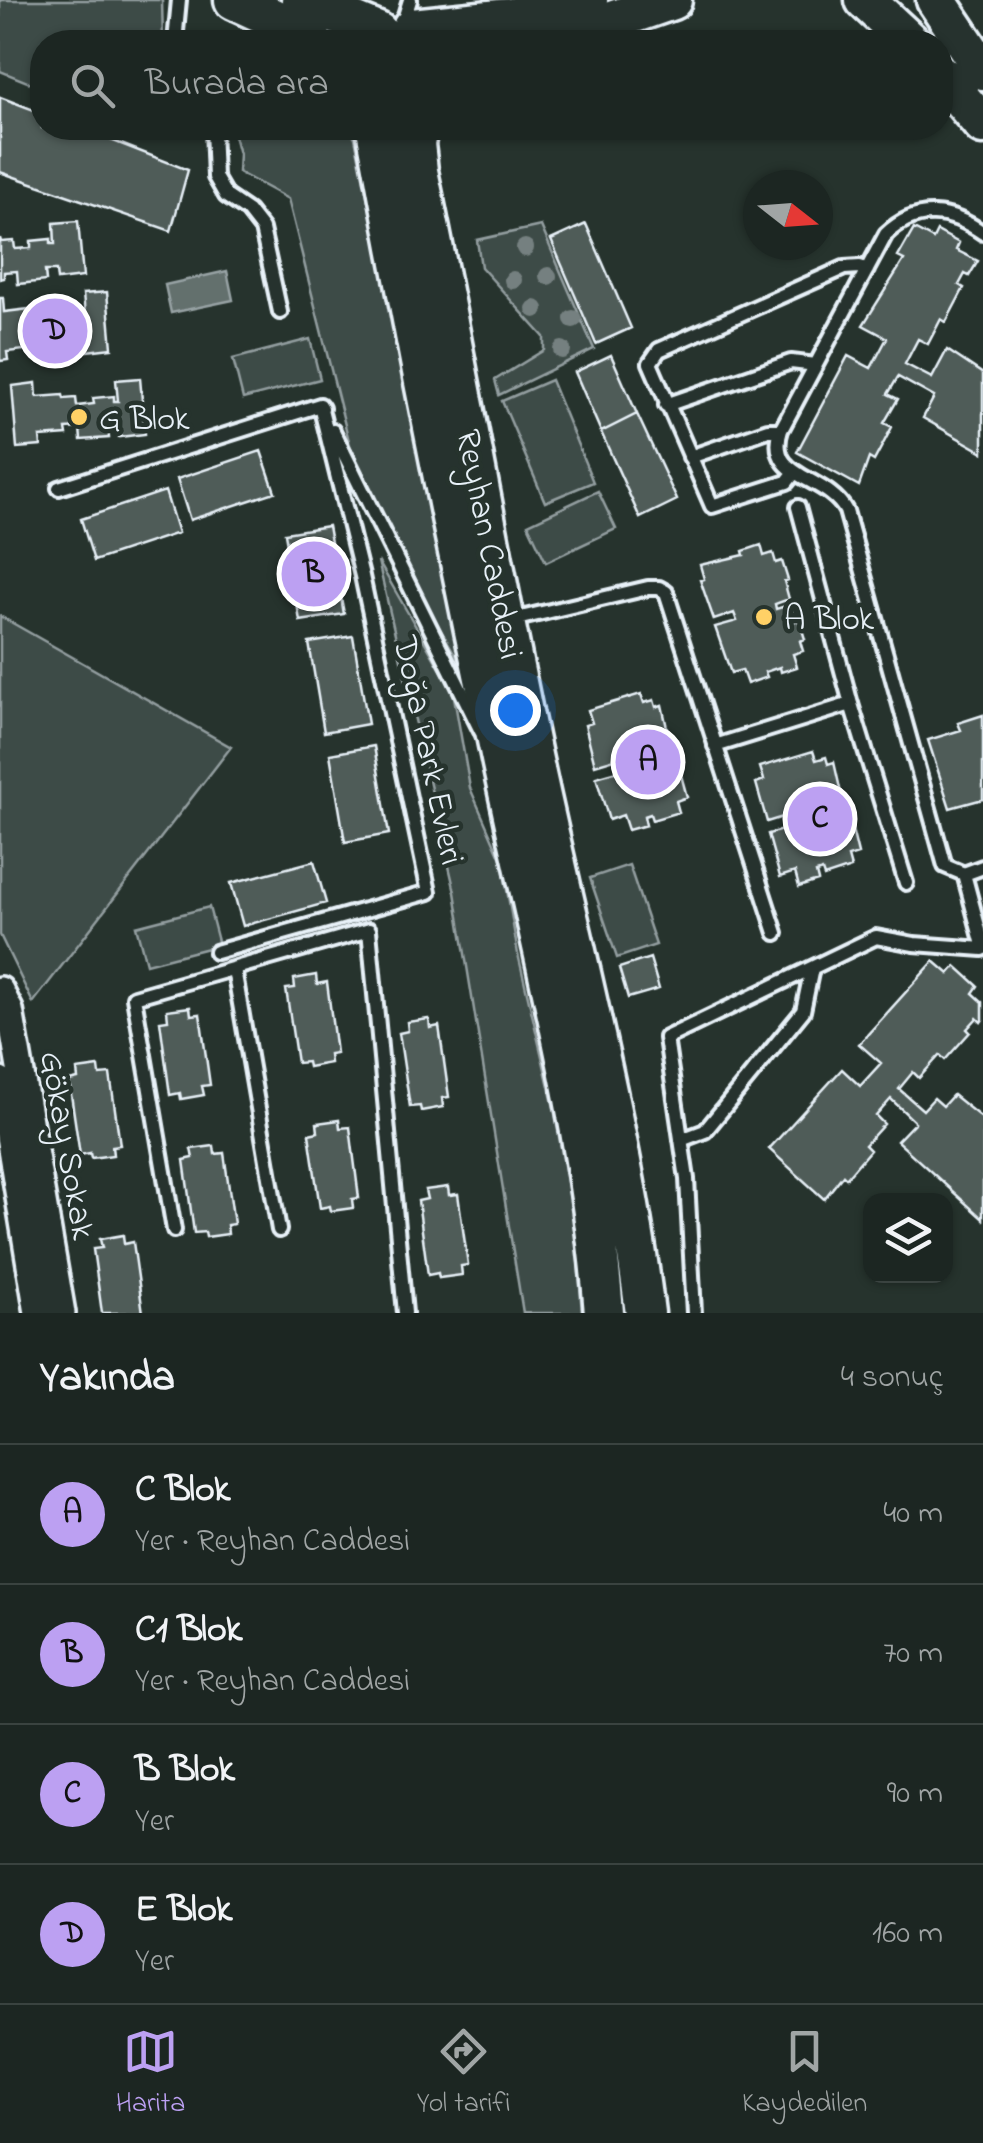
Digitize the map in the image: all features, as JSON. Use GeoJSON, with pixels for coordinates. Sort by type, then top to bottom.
{"type":"FeatureCollection","features":[{"type":"Feature","properties":{"kind":"main road"},"geometry":{"type":"LineString","coordinates":[[234,0],[293,30]]}},
{"type":"Feature","properties":{"kind":"main road"},"geometry":{"type":"LineString","coordinates":[[302,0],[400,28],[510,18],[588,0]]}},
{"type":"Feature","properties":{"kind":"main road"},"geometry":{"type":"LineString","coordinates":[[585,30],[672,0]]}},
{"type":"Feature","properties":{"kind":"main road"},"geometry":{"type":"LineString","coordinates":[[866,0],[897,30]]}},
{"type":"Feature","properties":{"kind":"main road"},"geometry":{"type":"LineString","coordinates":[[936,0],[982,68]]}},
{"type":"Feature","properties":{"kind":"main road"},"geometry":{"type":"LineString","coordinates":[[953,89],[983,125]]}},
{"type":"Feature","properties":{"kind":"main road","name":"Reyhan Caddesi"},"geometry":{"type":"LineString","coordinates":[[379,140],[490,624],[618,1133],[645,1313]]}},
{"type":"Feature","properties":{"kind":"main road","name":"Reyhan Caddesi"},"geometry":{"type":"LineString","coordinates":[[416,140],[490,624],[504,772],[582,1148],[604,1313]]}},
{"type":"Feature","properties":{"kind":"street","name":"Gökay Sokak"},"geometry":{"type":"LineString","coordinates":[[0,990],[10,1010],[62,1313]]}},
{"type":"Feature","properties":{"kind":"street","name":"Gökay Sokak"},"geometry":{"type":"LineString","coordinates":[[0,1080],[38,1313]]}},
{"type":"Feature","properties":{"kind":"lane"},"geometry":{"type":"LineString","coordinates":[[175,30],[179,0]]}},
{"type":"Feature","properties":{"kind":"lane"},"geometry":{"type":"LineString","coordinates":[[213,140],[215,177],[226,196],[248,211],[262,229],[280,312]]}},
{"type":"Feature","properties":{"kind":"lane"},"geometry":{"type":"LineString","coordinates":[[983,233],[944,214],[912,216],[886,234],[781,430],[778,445],[780,458],[795,472],[835,494],[846,511],[946,866],[964,874],[983,868]]}},
{"type":"Feature","properties":{"kind":"lane"},"geometry":{"type":"LineString","coordinates":[[795,472],[787,482],[712,506],[650,370],[652,357],[659,350],[844,268],[867,270]]}},
{"type":"Feature","properties":{"kind":"lane"},"geometry":{"type":"LineString","coordinates":[[666,405],[792,362],[816,364]]}},
{"type":"Feature","properties":{"kind":"lane"},"geometry":{"type":"LineString","coordinates":[[59,488],[320,404]]}},
{"type":"Feature","properties":{"kind":"lane","name":"Doğa Park Evleri"},"geometry":{"type":"LineString","coordinates":[[320,404],[464,702],[504,772]]}},
{"type":"Feature","properties":{"kind":"lane","name":"Doğa Park Evleri"},"geometry":{"type":"LineString","coordinates":[[216,952],[429,892],[362,576],[320,404]]}},
{"type":"Feature","properties":{"kind":"lane"},"geometry":{"type":"LineString","coordinates":[[690,457],[768,430],[781,430]]}},
{"type":"Feature","properties":{"kind":"lane"},"geometry":{"type":"LineString","coordinates":[[798,507],[851,704],[906,883]]}},
{"type":"Feature","properties":{"kind":"lane"},"geometry":{"type":"LineString","coordinates":[[490,624],[659,588],[666,592],[776,933]]}},
{"type":"Feature","properties":{"kind":"lane"},"geometry":{"type":"LineString","coordinates":[[714,746],[851,704]]}},
{"type":"Feature","properties":{"kind":"lane"},"geometry":{"type":"LineString","coordinates":[[694,1313],[687,1179],[666,1038],[876,937],[914,944],[983,947],[964,874]]}},
{"type":"Feature","properties":{"kind":"lane"},"geometry":{"type":"LineString","coordinates":[[174,1230],[134,997],[369,930],[405,1313]]}},
{"type":"Feature","properties":{"kind":"lane"},"geometry":{"type":"LineString","coordinates":[[681,1140],[705,1131],[717,1119],[803,1011],[812,968]]}},
{"type":"Feature","properties":{"kind":"lane"},"geometry":{"type":"LineString","coordinates":[[234,969],[280,1230]]}},
{"type":"Feature","properties":{"kind":"shaded area"},"geometry":{"type":"Polygon","coordinates":[[[0,0],[162,0],[163,30],[30,30],[30,83],[0,71],[0,0]]]}},
{"type":"Feature","properties":{"kind":"shaded area"},"geometry":{"type":"Polygon","coordinates":[[[235,140],[355,140],[466,673],[407,573],[350,445],[288,199],[238,172],[235,140]]]}},
{"type":"Feature","properties":{"kind":"shaded area"},"geometry":{"type":"Polygon","coordinates":[[[541,226],[594,349],[499,395],[495,380],[544,350],[544,337],[481,267],[477,240],[541,226]]]}},
{"type":"Feature","properties":{"kind":"shaded area"},"geometry":{"type":"Polygon","coordinates":[[[227,271],[233,300],[171,313],[165,285],[227,271]]]}},
{"type":"Feature","properties":{"kind":"shaded area"},"geometry":{"type":"Polygon","coordinates":[[[310,339],[320,379],[243,399],[233,359],[310,339]]]}},
{"type":"Feature","properties":{"kind":"shaded area"},"geometry":{"type":"Polygon","coordinates":[[[551,380],[593,482],[545,502],[502,401],[551,380]]]}},
{"type":"Feature","properties":{"kind":"shaded area"},"geometry":{"type":"Polygon","coordinates":[[[598,491],[616,529],[546,562],[528,524],[598,491]]]}},
{"type":"Feature","properties":{"kind":"shaded area"},"geometry":{"type":"Polygon","coordinates":[[[378,561],[453,691],[470,788],[502,861],[518,954],[554,1108],[576,1234],[582,1313],[523,1313],[455,892],[378,561]]]}},
{"type":"Feature","properties":{"kind":"shaded area"},"geometry":{"type":"Polygon","coordinates":[[[0,616],[231,747],[33,1003],[0,935],[0,616]]]}},
{"type":"Feature","properties":{"kind":"shaded area"},"geometry":{"type":"Polygon","coordinates":[[[629,865],[656,945],[617,958],[590,878],[629,865]]]}},
{"type":"Feature","properties":{"kind":"shaded area"},"geometry":{"type":"Polygon","coordinates":[[[209,907],[219,945],[146,964],[136,926],[209,907]]]}},
{"type":"Feature","properties":{"kind":"building"},"geometry":{"type":"Polygon","coordinates":[[[0,97],[30,108],[30,140],[111,140],[188,170],[171,231],[0,172],[0,97]]]}},
{"type":"Feature","properties":{"kind":"building"},"geometry":{"type":"Polygon","coordinates":[[[78,221],[83,277],[57,280],[56,271],[45,271],[46,281],[18,284],[17,271],[4,272],[0,279],[0,238],[1,242],[14,241],[15,249],[31,248],[31,241],[51,239],[51,244],[55,244],[54,223],[78,221]]]}},
{"type":"Feature","properties":{"kind":"building"},"geometry":{"type":"Polygon","coordinates":[[[586,224],[631,328],[596,344],[551,240],[586,224]]]}},
{"type":"Feature","properties":{"kind":"building"},"geometry":{"type":"Polygon","coordinates":[[[914,229],[933,239],[937,231],[959,243],[956,250],[978,261],[959,285],[964,288],[946,322],[941,319],[928,344],[918,339],[905,364],[932,378],[947,350],[983,374],[983,452],[923,418],[934,397],[898,377],[888,394],[898,399],[884,423],[892,427],[874,461],[869,458],[859,486],[797,452],[848,356],[871,368],[887,338],[863,325],[904,260],[898,257],[914,229]]]}},
{"type":"Feature","properties":{"kind":"building"},"geometry":{"type":"Polygon","coordinates":[[[107,292],[112,348],[86,351],[85,341],[75,342],[76,352],[48,354],[47,342],[33,344],[33,349],[7,352],[8,360],[0,361],[0,298],[4,312],[30,309],[30,313],[43,312],[44,320],[61,318],[60,312],[80,310],[85,315],[83,294],[107,292]]]}},
{"type":"Feature","properties":{"kind":"building"},"geometry":{"type":"Polygon","coordinates":[[[611,355],[637,414],[601,432],[575,372],[611,355]]]}},
{"type":"Feature","properties":{"kind":"building","name":"G Blok"},"geometry":{"type":"Polygon","coordinates":[[[140,378],[145,434],[119,437],[118,427],[108,428],[109,438],[81,440],[80,428],[66,429],[67,435],[40,437],[41,446],[17,448],[12,386],[36,383],[37,397],[63,395],[64,399],[76,398],[77,406],[94,404],[93,398],[114,396],[114,401],[118,401],[116,380],[140,378]]]}},
{"type":"Feature","properties":{"kind":"building"},"geometry":{"type":"Polygon","coordinates":[[[637,414],[677,500],[640,518],[601,432],[637,414]]]}},
{"type":"Feature","properties":{"kind":"building"},"geometry":{"type":"Polygon","coordinates":[[[261,451],[275,492],[190,520],[177,479],[261,451]]]}},
{"type":"Feature","properties":{"kind":"building"},"geometry":{"type":"Polygon","coordinates":[[[165,491],[178,533],[94,561],[81,519],[165,491]]]}},
{"type":"Feature","properties":{"kind":"building"},"geometry":{"type":"Polygon","coordinates":[[[328,526],[344,614],[300,621],[285,533],[328,526]]]}},
{"type":"Feature","properties":{"kind":"building","name":"A Blok"},"geometry":{"type":"Polygon","coordinates":[[[761,545],[764,556],[773,553],[776,563],[782,561],[788,580],[784,581],[789,599],[775,604],[776,609],[789,605],[805,639],[800,641],[803,651],[793,654],[797,667],[765,672],[767,677],[747,684],[742,670],[731,673],[715,627],[737,621],[734,613],[714,620],[700,580],[704,579],[700,565],[744,555],[743,551],[761,545]]]}},
{"type":"Feature","properties":{"kind":"building"},"geometry":{"type":"Polygon","coordinates":[[[353,636],[368,724],[324,732],[309,643],[353,636]]]}},
{"type":"Feature","properties":{"kind":"building"},"geometry":{"type":"Polygon","coordinates":[[[641,694],[644,703],[654,700],[656,707],[662,705],[671,746],[656,750],[658,758],[675,753],[687,797],[676,801],[679,812],[652,820],[650,814],[644,816],[646,825],[628,830],[623,815],[609,820],[596,777],[621,770],[618,758],[595,765],[585,725],[592,723],[588,710],[641,694]]]}},
{"type":"Feature","properties":{"kind":"building"},"geometry":{"type":"Polygon","coordinates":[[[983,715],[983,799],[950,808],[928,740],[961,730],[958,723],[983,715]]]}},
{"type":"Feature","properties":{"kind":"building"},"geometry":{"type":"Polygon","coordinates":[[[374,746],[389,834],[345,842],[330,754],[374,746]]]}},
{"type":"Feature","properties":{"kind":"building"},"geometry":{"type":"Polygon","coordinates":[[[813,751],[816,760],[826,757],[828,764],[834,762],[843,802],[828,807],[830,815],[847,809],[858,854],[848,857],[851,868],[824,877],[822,871],[816,873],[818,881],[799,887],[795,872],[780,877],[768,834],[793,827],[789,815],[767,822],[756,783],[764,780],[760,767],[813,751]]]}},
{"type":"Feature","properties":{"kind":"building"},"geometry":{"type":"Polygon","coordinates":[[[314,861],[326,903],[243,926],[231,883],[314,861]]]}},
{"type":"Feature","properties":{"kind":"building"},"geometry":{"type":"Polygon","coordinates":[[[650,958],[659,989],[628,998],[619,968],[650,958]]]}},
{"type":"Feature","properties":{"kind":"building"},"geometry":{"type":"Polygon","coordinates":[[[934,961],[949,974],[956,966],[978,986],[973,993],[983,1002],[983,1019],[981,1022],[977,1018],[945,1060],[940,1055],[919,1078],[913,1072],[899,1089],[923,1110],[934,1098],[943,1106],[953,1095],[983,1119],[983,1219],[897,1141],[915,1122],[891,1099],[876,1116],[884,1124],[865,1145],[870,1150],[824,1199],[769,1149],[842,1069],[860,1086],[881,1063],[859,1044],[934,961]]]}},
{"type":"Feature","properties":{"kind":"building"},"geometry":{"type":"Polygon","coordinates":[[[316,975],[317,984],[327,982],[336,1053],[329,1054],[330,1063],[308,1067],[307,1062],[297,1063],[286,989],[295,988],[294,979],[316,975]]]}},
{"type":"Feature","properties":{"kind":"building"},"geometry":{"type":"Polygon","coordinates":[[[190,1007],[191,1015],[200,1014],[210,1085],[202,1086],[204,1095],[181,1099],[180,1093],[170,1095],[160,1021],[168,1020],[167,1010],[190,1007]]]}},
{"type":"Feature","properties":{"kind":"building"},"geometry":{"type":"Polygon","coordinates":[[[429,1019],[430,1028],[439,1026],[449,1097],[442,1098],[443,1107],[421,1111],[420,1106],[410,1107],[399,1033],[408,1031],[407,1022],[429,1019]]]}},
{"type":"Feature","properties":{"kind":"building"},"geometry":{"type":"Polygon","coordinates":[[[99,1067],[100,1075],[110,1074],[120,1145],[112,1146],[113,1155],[91,1158],[90,1153],[80,1155],[69,1081],[78,1079],[77,1070],[99,1067]]]}},
{"type":"Feature","properties":{"kind":"building"},"geometry":{"type":"Polygon","coordinates":[[[339,1120],[340,1128],[350,1127],[359,1198],[352,1199],[353,1208],[331,1211],[330,1206],[320,1208],[309,1134],[318,1132],[317,1123],[339,1120]]]}},
{"type":"Feature","properties":{"kind":"building"},"geometry":{"type":"Polygon","coordinates":[[[214,1146],[215,1154],[224,1153],[234,1224],[227,1225],[228,1234],[206,1237],[205,1232],[194,1233],[184,1160],[193,1158],[191,1149],[214,1146]]]}},
{"type":"Feature","properties":{"kind":"building"},"geometry":{"type":"Polygon","coordinates":[[[448,1187],[449,1195],[458,1194],[468,1265],[461,1266],[462,1275],[439,1278],[438,1273],[428,1275],[418,1201],[427,1199],[425,1190],[448,1187]]]}},
{"type":"Feature","properties":{"kind":"building"},"geometry":{"type":"Polygon","coordinates":[[[123,1235],[124,1244],[133,1242],[143,1313],[102,1313],[93,1249],[102,1248],[100,1239],[123,1235]]]}},
{"type":"Feature","properties":{"kind":"place","name":"E Blok"},"geometry":{"type":"Point","coordinates":[55,331]}},
{"type":"Feature","properties":{"kind":"place","name":"G Blok"},"geometry":{"type":"Point","coordinates":[79,417]}},
{"type":"Feature","properties":{"kind":"place","name":"C1 Blok"},"geometry":{"type":"Point","coordinates":[314,574]}},
{"type":"Feature","properties":{"kind":"place","name":"A Blok"},"geometry":{"type":"Point","coordinates":[764,617]}},
{"type":"Feature","properties":{"kind":"place","name":"C Blok"},"geometry":{"type":"Point","coordinates":[648,762]}},
{"type":"Feature","properties":{"kind":"place","name":"B Blok"},"geometry":{"type":"Point","coordinates":[820,819]}}]}
